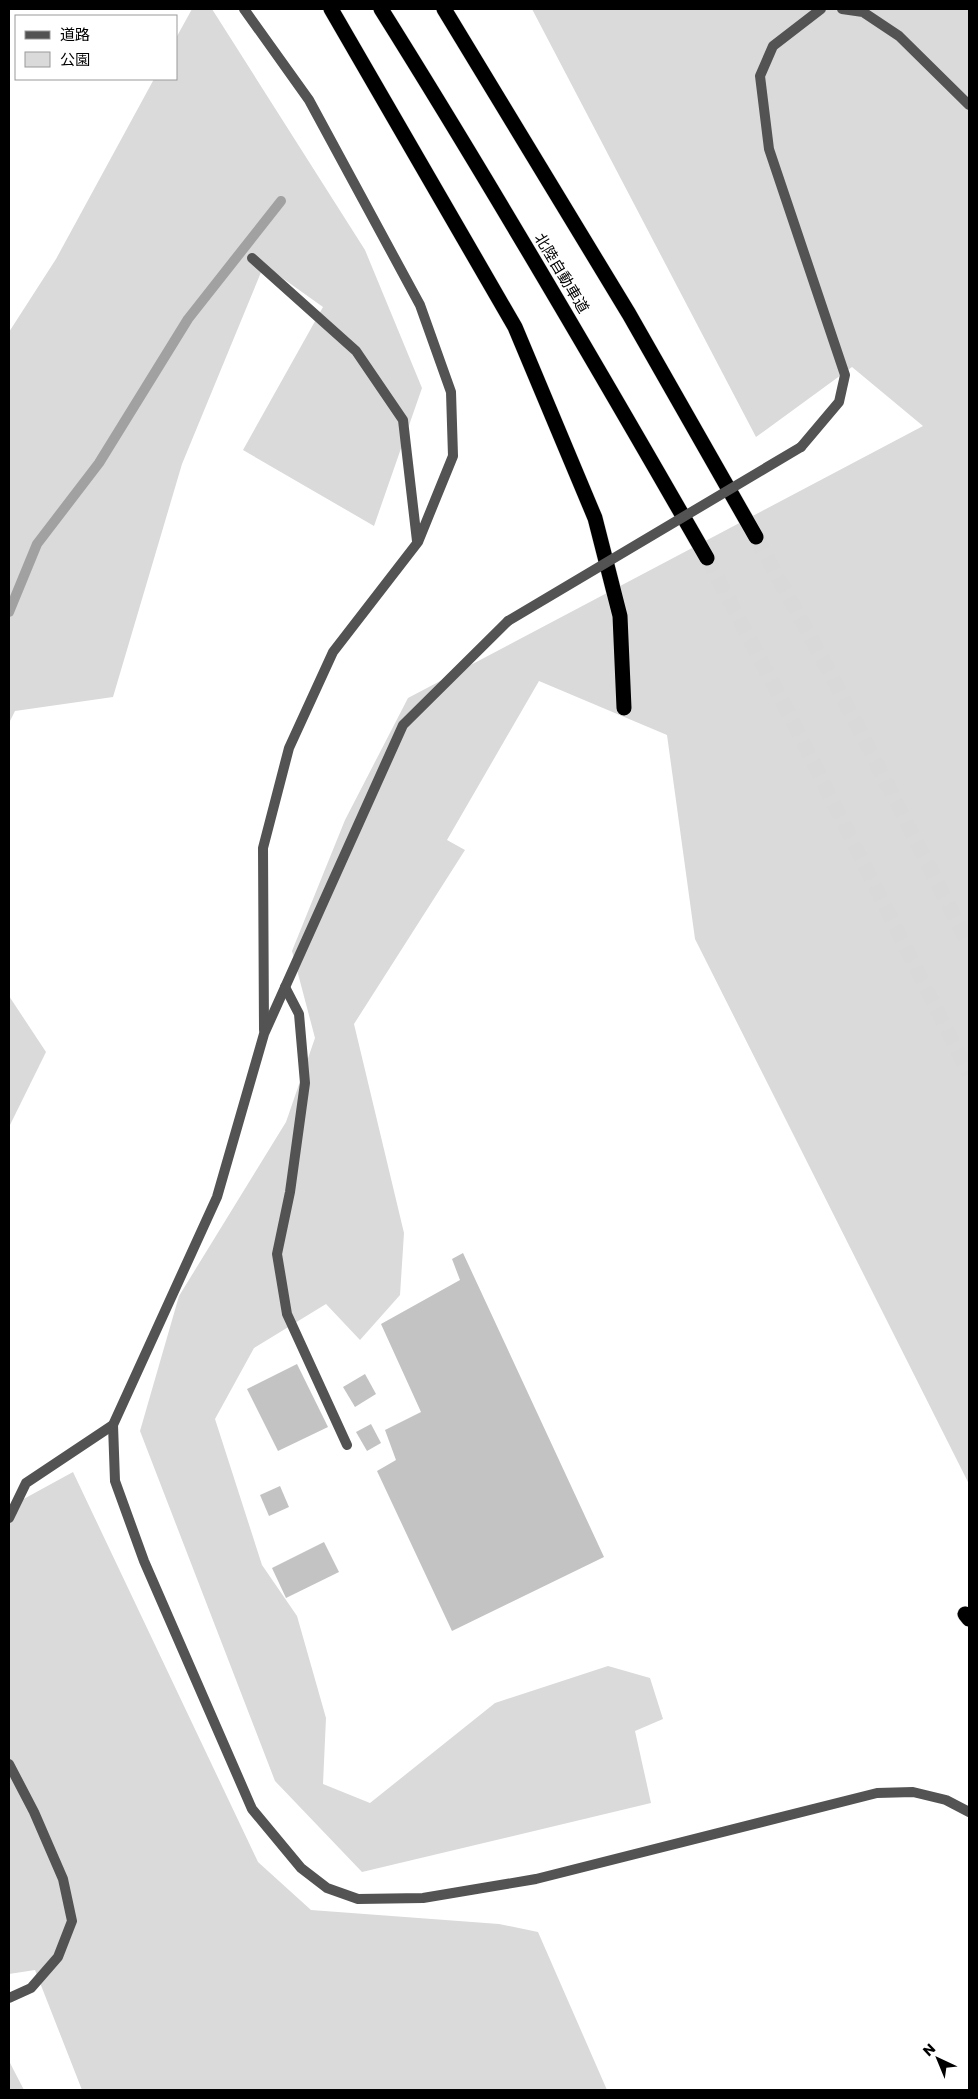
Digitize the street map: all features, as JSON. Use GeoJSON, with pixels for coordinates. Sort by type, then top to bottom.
{"type":"FeatureCollection","features":[{"type":"Feature","properties":{"kind":"highway"},"geometry":{"type":"LineString","coordinates":[[330,9],[515,328],[595,518],[620,616],[624,708]]}},
{"type":"Feature","properties":{"kind":"highway","name":"北陸自動車道"},"geometry":{"type":"LineString","coordinates":[[382,9],[454,125],[582,340],[707,558]]}},
{"type":"Feature","properties":{"kind":"highway"},"geometry":{"type":"LineString","coordinates":[[444,9],[629,314],[756,537]]}},
{"type":"Feature","properties":{"kind":"street"},"geometry":{"type":"LineString","coordinates":[[244,9],[309,100],[420,305],[451,392],[453,456],[418,542],[333,652],[289,748],[263,848],[264,1034]]}},
{"type":"Feature","properties":{"kind":"street"},"geometry":{"type":"LineString","coordinates":[[820,9],[773,46],[760,76],[769,149],[845,376],[838,402],[801,447],[508,621],[403,725],[264,1034],[217,1197],[113,1425],[116,1481],[141,1552],[252,1809],[300,1868],[327,1888],[358,1898],[423,1898],[536,1879],[878,1793],[913,1792],[946,1800],[969,1812]]}},
{"type":"Feature","properties":{"kind":"street"},"geometry":{"type":"LineString","coordinates":[[842,9],[864,12],[899,36],[969,106]]}},
{"type":"Feature","properties":{"kind":"street"},"geometry":{"type":"LineString","coordinates":[[252,258],[356,351],[402,420],[418,542]]}},
{"type":"Feature","properties":{"kind":"street"},"geometry":{"type":"LineString","coordinates":[[285,987],[299,1014],[305,1083],[290,1192],[277,1254],[288,1314],[347,1444]]}},
{"type":"Feature","properties":{"kind":"street"},"geometry":{"type":"LineString","coordinates":[[9,1518],[26,1483],[113,1425]]}},
{"type":"Feature","properties":{"kind":"street"},"geometry":{"type":"LineString","coordinates":[[9,1764],[34,1812],[63,1879],[72,1921],[58,1957],[30,1988],[9,1998]]}},
{"type":"Feature","properties":{"kind":"green space"},"geometry":{"type":"Polygon","coordinates":[[[192,9],[212,9],[365,250],[422,388],[374,526],[243,450],[323,307],[264,265],[182,464],[113,697],[15,711],[9,723],[9,332],[56,259],[153,80],[178,80],[178,34],[192,9]]]}},
{"type":"Feature","properties":{"kind":"green space"},"geometry":{"type":"Polygon","coordinates":[[[532,9],[969,9],[969,1484],[695,939],[667,735],[539,681],[447,840],[465,850],[354,1024],[404,1233],[400,1295],[360,1340],[326,1304],[254,1348],[215,1419],[262,1565],[297,1616],[326,1718],[323,1784],[370,1803],[495,1703],[608,1666],[650,1678],[663,1719],[635,1731],[651,1803],[362,1872],[275,1781],[140,1431],[179,1296],[286,1122],[315,1038],[292,951],[345,820],[408,698],[923,426],[852,367],[756,437],[532,9]]]}},
{"type":"Feature","properties":{"kind":"green space"},"geometry":{"type":"Polygon","coordinates":[[[9,996],[46,1052],[9,1127],[9,996]]]}},
{"type":"Feature","properties":{"kind":"green space"},"geometry":{"type":"Polygon","coordinates":[[[73,1472],[258,1862],[311,1910],[499,1924],[538,1932],[607,2090],[82,2090],[35,1970],[9,1974],[9,1507],[73,1472]]]}},
{"type":"Feature","properties":{"kind":"green space"},"geometry":{"type":"Polygon","coordinates":[[[9,2061],[24,2090],[9,2089],[9,2061]]]}},
{"type":"Feature","properties":{"kind":"building"},"geometry":{"type":"Polygon","coordinates":[[[463,1253],[604,1557],[452,1631],[377,1471],[396,1460],[385,1430],[421,1412],[381,1324],[460,1280],[452,1259],[463,1253]]]}},
{"type":"Feature","properties":{"kind":"building"},"geometry":{"type":"Polygon","coordinates":[[[297,1364],[328,1427],[278,1451],[247,1389],[297,1364]]]}},
{"type":"Feature","properties":{"kind":"building"},"geometry":{"type":"Polygon","coordinates":[[[365,1374],[376,1394],[355,1407],[343,1387],[365,1374]]]}},
{"type":"Feature","properties":{"kind":"building"},"geometry":{"type":"Polygon","coordinates":[[[371,1424],[381,1443],[367,1451],[356,1432],[371,1424]]]}},
{"type":"Feature","properties":{"kind":"building"},"geometry":{"type":"Polygon","coordinates":[[[280,1486],[289,1507],[269,1516],[260,1495],[280,1486]]]}},
{"type":"Feature","properties":{"kind":"building"},"geometry":{"type":"Polygon","coordinates":[[[324,1542],[339,1572],[286,1598],[272,1568],[324,1542]]]}},
{"type":"Feature","properties":{"kind":"waterway"},"geometry":{"type":"LineString","coordinates":[[9,612],[37,544],[99,463],[188,319],[281,201]]}},
{"type":"Feature","properties":{"kind":"tunnel"},"geometry":{"type":"LineString","coordinates":[[756,537],[837,686],[969,945]]}},
{"type":"Feature","properties":{"kind":"tunnel"},"geometry":{"type":"LineString","coordinates":[[707,558],[789,714],[969,1074]]}}]}
